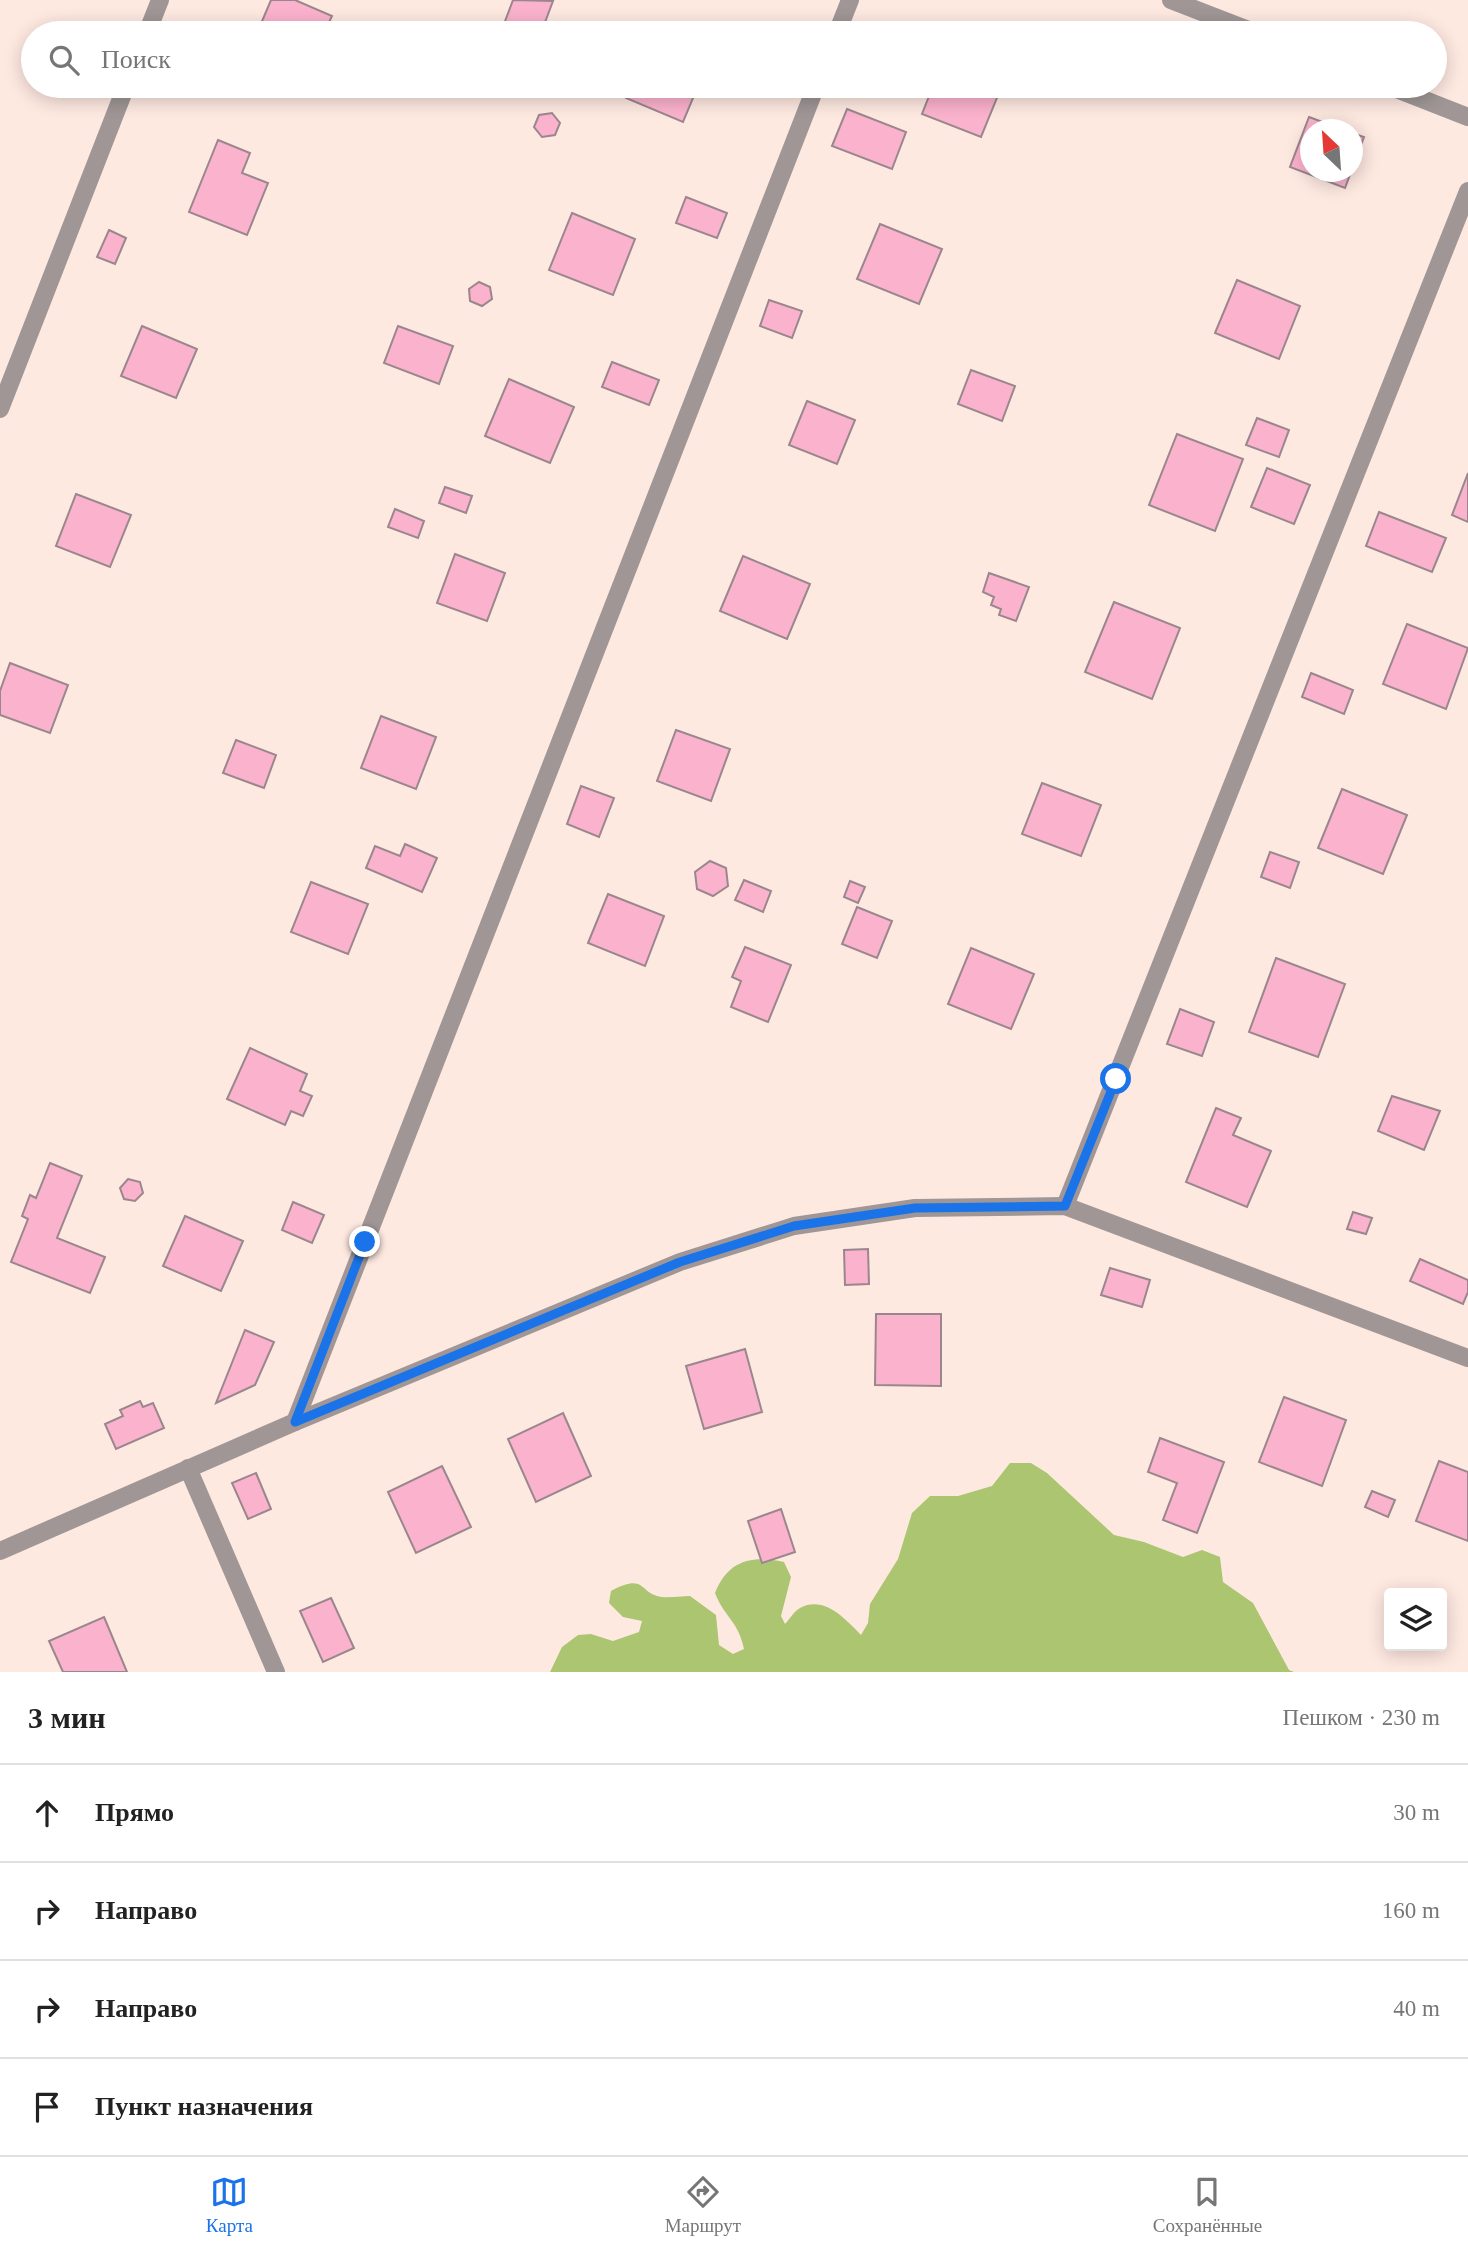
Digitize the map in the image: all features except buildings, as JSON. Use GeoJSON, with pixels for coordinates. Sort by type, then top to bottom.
{"type":"FeatureCollection","features":[{"type":"Feature","properties":{"kind":"street"},"geometry":{"type":"LineString","coordinates":[[152,21],[160,0]]}},
{"type":"Feature","properties":{"kind":"street"},"geometry":{"type":"LineString","coordinates":[[842,21],[850,0]]}},
{"type":"Feature","properties":{"kind":"street"},"geometry":{"type":"LineString","coordinates":[[1171,0],[1225,21]]}},
{"type":"Feature","properties":{"kind":"street"},"geometry":{"type":"LineString","coordinates":[[0,409],[121,98]]}},
{"type":"Feature","properties":{"kind":"street"},"geometry":{"type":"LineString","coordinates":[[295,1422],[811,98]]}},
{"type":"Feature","properties":{"kind":"street"},"geometry":{"type":"LineString","coordinates":[[1420,98],[1468,117]]}},
{"type":"Feature","properties":{"kind":"street"},"geometry":{"type":"LineString","coordinates":[[1065,1206],[1468,191]]}},
{"type":"Feature","properties":{"kind":"street"},"geometry":{"type":"LineString","coordinates":[[0,1551],[295,1422],[680,1262],[794,1226],[915,1208],[1065,1206],[1468,1358]]}},
{"type":"Feature","properties":{"kind":"street"},"geometry":{"type":"LineString","coordinates":[[188,1468],[276,1672]]}},
{"type":"Feature","properties":{"kind":"green space"},"geometry":{"type":"Polygon","coordinates":[[[1010,1463],[1031,1463],[1047,1473],[1114,1535],[1144,1542],[1183,1557],[1202,1550],[1220,1557],[1223,1582],[1253,1603],[1289,1670],[1294,1672],[550,1672],[562,1647],[578,1635],[591,1634],[613,1641],[639,1632],[642,1621],[623,1617],[609,1603],[611,1591],[631,1583],[662,1597],[690,1596],[716,1615],[719,1645],[733,1654],[744,1649],[735,1625],[715,1593],[727,1573],[742,1562],[752,1560],[784,1562],[791,1577],[781,1616],[785,1624],[800,1608],[818,1605],[834,1611],[861,1635],[868,1623],[870,1604],[898,1559],[912,1513],[930,1496],[958,1496],[992,1486],[1010,1463]]]}},
{"type":"Feature","properties":{"kind":"route"},"geometry":{"type":"LineString","coordinates":[[365,1242],[295,1422],[680,1262],[794,1226],[915,1208],[1065,1206],[1116,1079]]}}]}
